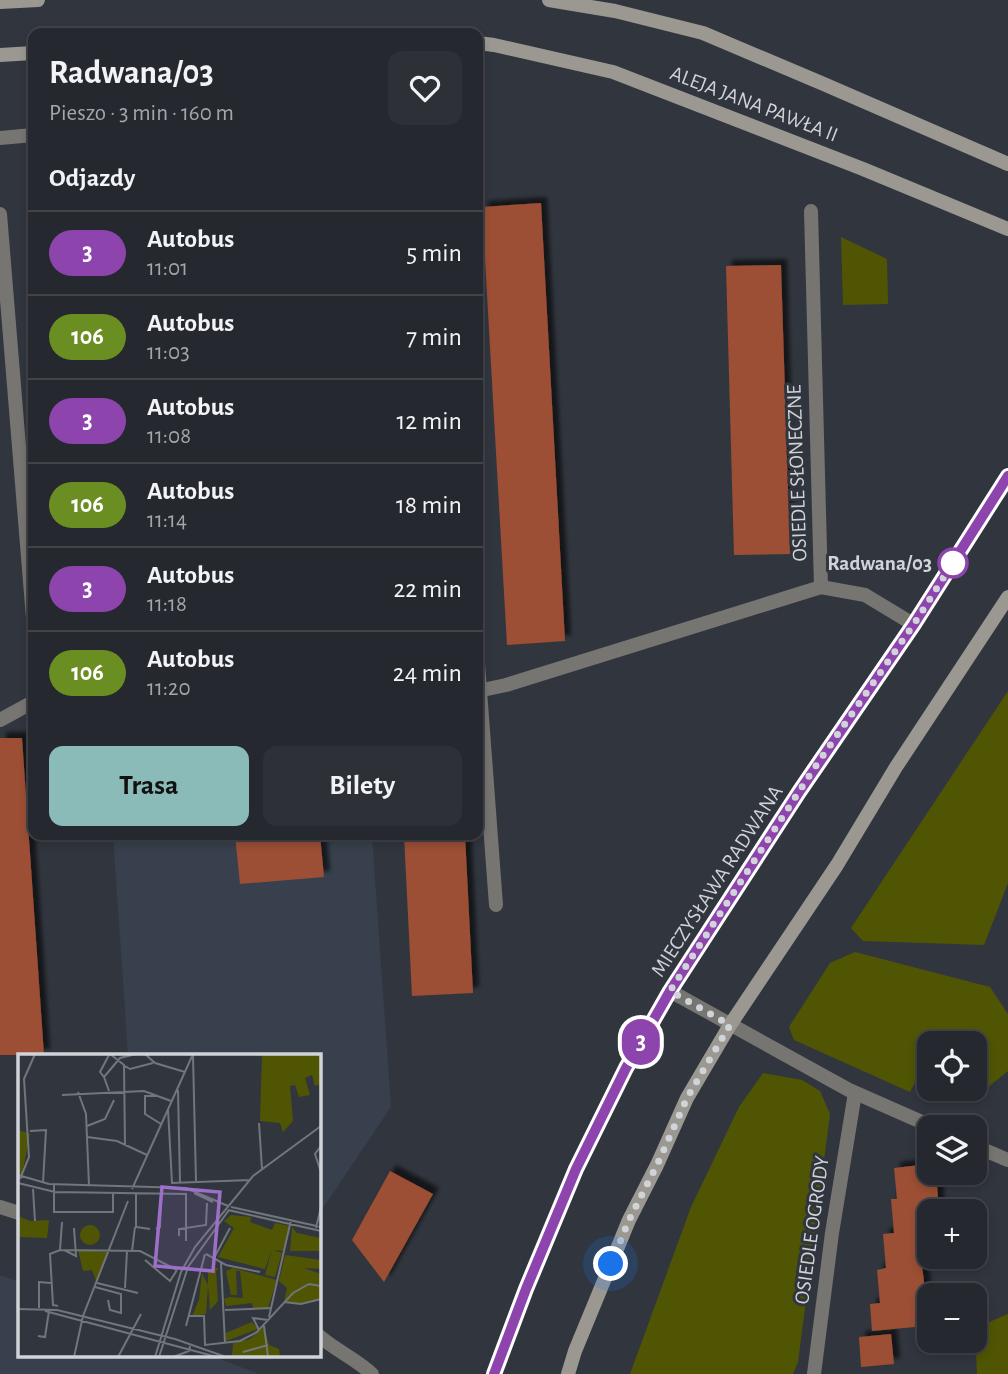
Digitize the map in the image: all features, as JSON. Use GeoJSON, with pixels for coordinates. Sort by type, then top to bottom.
{"type":"FeatureCollection","features":[{"type":"Feature","properties":{"kind":"main road"},"geometry":{"type":"LineString","coordinates":[[0,2],[38,0]]}},
{"type":"Feature","properties":{"kind":"main road","name":"ALEJA JANA PAWŁA II"},"geometry":{"type":"LineString","coordinates":[[549,0],[615,11],[703,33],[1008,164]]}},
{"type":"Feature","properties":{"kind":"main road","name":"ALEJA JANA PAWŁA II"},"geometry":{"type":"LineString","coordinates":[[483,44],[613,72],[789,140],[1005,229]]}},
{"type":"Feature","properties":{"kind":"main road"},"geometry":{"type":"LineString","coordinates":[[0,55],[28,53]]}},
{"type":"Feature","properties":{"kind":"main road","name":"MIECZYSŁAWA RADWANA"},"geometry":{"type":"LineString","coordinates":[[495,1374],[526,1289],[576,1169],[626,1068],[670,991],[813,770],[914,624],[1008,476]]}},
{"type":"Feature","properties":{"kind":"main road"},"geometry":{"type":"LineString","coordinates":[[568,1374],[629,1220],[687,1098],[730,1025],[837,865],[896,766],[1008,597]]}},
{"type":"Feature","properties":{"kind":"street"},"geometry":{"type":"LineString","coordinates":[[0,138],[28,135]]}},
{"type":"Feature","properties":{"kind":"street","name":"OSIEDLE SŁONECZNE"},"geometry":{"type":"LineString","coordinates":[[483,690],[821,587],[811,211]]}},
{"type":"Feature","properties":{"kind":"street"},"geometry":{"type":"LineString","coordinates":[[0,214],[28,557]]}},
{"type":"Feature","properties":{"kind":"street"},"geometry":{"type":"LineString","coordinates":[[821,587],[865,595],[914,624]]}},
{"type":"Feature","properties":{"kind":"street"},"geometry":{"type":"LineString","coordinates":[[0,720],[28,705]]}},
{"type":"Feature","properties":{"kind":"street"},"geometry":{"type":"LineString","coordinates":[[483,741],[496,905]]}},
{"type":"Feature","properties":{"kind":"street"},"geometry":{"type":"LineString","coordinates":[[670,991],[855,1093],[917,1120]]}},
{"type":"Feature","properties":{"kind":"street","name":"OSIEDLE OGRODY"},"geometry":{"type":"LineString","coordinates":[[814,1374],[832,1233],[855,1093]]}},
{"type":"Feature","properties":{"kind":"street"},"geometry":{"type":"LineString","coordinates":[[987,1151],[1008,1160]]}},
{"type":"Feature","properties":{"kind":"street"},"geometry":{"type":"LineString","coordinates":[[0,1207],[18,1213]]}},
{"type":"Feature","properties":{"kind":"street"},"geometry":{"type":"LineString","coordinates":[[320,1337],[372,1374]]}},
{"type":"Feature","properties":{"kind":"shaded area"},"geometry":{"type":"Polygon","coordinates":[[[841,237],[887,259],[888,304],[843,305],[841,237]]]}},
{"type":"Feature","properties":{"kind":"shaded area"},"geometry":{"type":"Polygon","coordinates":[[[1008,691],[1008,883],[984,945],[863,941],[851,928],[1008,691]]]}},
{"type":"Feature","properties":{"kind":"shaded area"},"geometry":{"type":"Polygon","coordinates":[[[113,840],[372,840],[391,1107],[320,1213],[320,1054],[128,1054],[113,840]]]}},
{"type":"Feature","properties":{"kind":"shaded area"},"geometry":{"type":"Polygon","coordinates":[[[855,952],[990,987],[1008,1014],[1008,1071],[987,1088],[987,1031],[917,1031],[917,1079],[910,1092],[794,1040],[789,1027],[830,963],[855,952]]]}},
{"type":"Feature","properties":{"kind":"shaded area"},"geometry":{"type":"Polygon","coordinates":[[[763,1073],[802,1080],[820,1091],[830,1114],[798,1362],[793,1374],[630,1374],[691,1207],[739,1107],[763,1073]]]}},
{"type":"Feature","properties":{"kind":"shaded area"},"geometry":{"type":"Polygon","coordinates":[[[0,1275],[18,1282],[18,1356],[212,1356],[259,1374],[0,1374],[0,1275]]]}},
{"type":"Feature","properties":{"kind":"shaded area"},"geometry":{"type":"Polygon","coordinates":[[[1008,1314],[1008,1374],[977,1374],[976,1353],[987,1353],[987,1323],[1008,1314]]]}},
{"type":"Feature","properties":{"kind":"building"},"geometry":{"type":"Polygon","coordinates":[[[541,203],[565,641],[507,645],[483,207],[541,203]]]}},
{"type":"Feature","properties":{"kind":"building"},"geometry":{"type":"Polygon","coordinates":[[[781,265],[790,554],[734,555],[726,266],[781,265]]]}},
{"type":"Feature","properties":{"kind":"building"},"geometry":{"type":"Polygon","coordinates":[[[0,738],[22,738],[44,1054],[0,1055],[0,738]]]}},
{"type":"Feature","properties":{"kind":"building"},"geometry":{"type":"Polygon","coordinates":[[[236,840],[320,840],[324,877],[240,884],[236,840]]]}},
{"type":"Feature","properties":{"kind":"building"},"geometry":{"type":"Polygon","coordinates":[[[404,840],[465,840],[473,993],[412,996],[404,840]]]}},
{"type":"Feature","properties":{"kind":"building"},"geometry":{"type":"Polygon","coordinates":[[[917,1165],[917,1185],[937,1185],[938,1199],[917,1199],[917,1269],[922,1269],[924,1283],[917,1283],[917,1327],[872,1331],[870,1304],[880,1303],[877,1270],[886,1268],[883,1234],[894,1233],[891,1199],[897,1199],[894,1168],[917,1165]]]}},
{"type":"Feature","properties":{"kind":"building"},"geometry":{"type":"Polygon","coordinates":[[[390,1171],[433,1194],[384,1282],[352,1240],[390,1171]]]}},
{"type":"Feature","properties":{"kind":"building"},"geometry":{"type":"Polygon","coordinates":[[[891,1334],[894,1364],[861,1367],[859,1337],[891,1334]]]}},
{"type":"Feature","properties":{"kind":"bus line","name":"3"},"geometry":{"type":"LineString","coordinates":[[494,1374],[576,1169],[626,1068],[670,991],[813,770],[914,624],[1008,476]]}},
{"type":"Feature","properties":{"kind":"place","name":"Radwana/03"},"geometry":{"type":"Point","coordinates":[953,563]}},
{"type":"Feature","properties":{"kind":"route"},"geometry":{"type":"LineString","coordinates":[[611,1264],[687,1098],[730,1025],[670,991],[813,770],[954,561],[953,563]]}}]}
